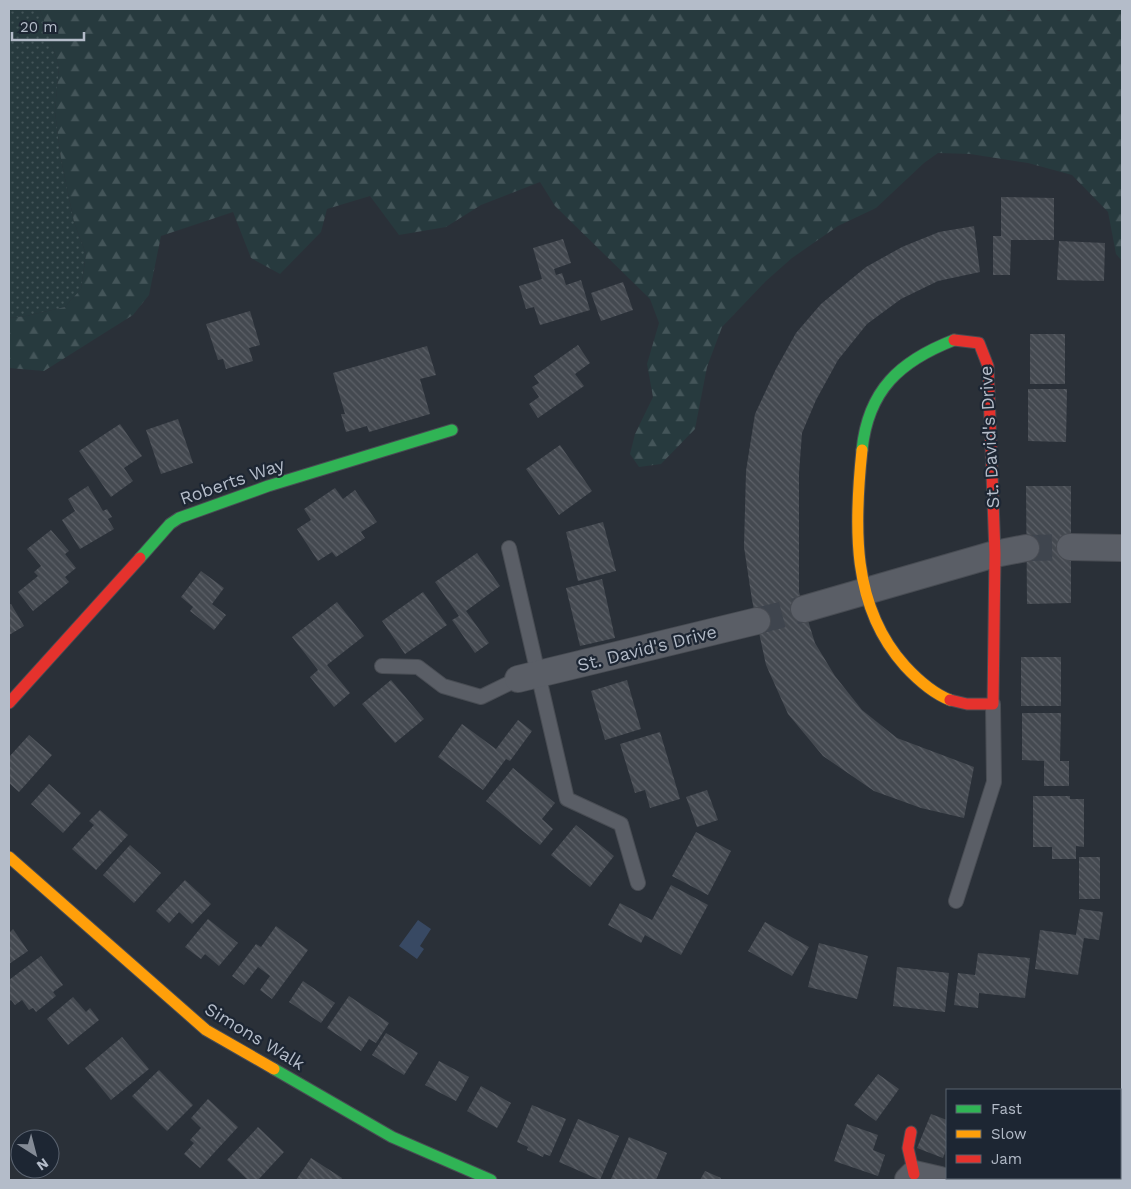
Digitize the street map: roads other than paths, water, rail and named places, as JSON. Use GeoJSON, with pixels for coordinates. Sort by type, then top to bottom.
{"type":"FeatureCollection","features":[{"type":"Feature","properties":{"kind":"street","name":"St. David's Drive"},"geometry":{"type":"LineString","coordinates":[[954,340],[979,343],[988,366],[995,554],[993,704],[958,703],[926,685],[893,653],[874,619],[864,592],[858,528],[860,480],[864,436],[873,402],[891,377],[907,363],[932,348],[954,340]]}},
{"type":"Feature","properties":{"kind":"street","name":"Roberts Way"},"geometry":{"type":"LineString","coordinates":[[9,703],[178,518],[268,486],[452,430]]}},
{"type":"Feature","properties":{"kind":"street"},"geometry":{"type":"LineString","coordinates":[[1070,546],[1122,548]]}},
{"type":"Feature","properties":{"kind":"street"},"geometry":{"type":"LineString","coordinates":[[804,609],[995,554],[1026,548]]}},
{"type":"Feature","properties":{"kind":"street","name":"St. David's Drive"},"geometry":{"type":"LineString","coordinates":[[528,677],[757,621]]}},
{"type":"Feature","properties":{"kind":"street","name":"Simons Walk"},"geometry":{"type":"LineString","coordinates":[[9,856],[206,1030],[392,1136],[491,1180]]}},
{"type":"Feature","properties":{"kind":"street"},"geometry":{"type":"LineString","coordinates":[[911,1132],[908,1148],[911,1177],[940,1180]]}},
{"type":"Feature","properties":{"kind":"lane"},"geometry":{"type":"LineString","coordinates":[[509,548],[528,677],[567,799],[621,824],[638,883]]}},
{"type":"Feature","properties":{"kind":"lane"},"geometry":{"type":"LineString","coordinates":[[382,666],[418,667],[443,686],[481,697],[528,677]]}},
{"type":"Feature","properties":{"kind":"lane"},"geometry":{"type":"LineString","coordinates":[[956,901],[994,782],[993,704]]}},
{"type":"Feature","properties":{"kind":"water"},"geometry":{"type":"Polygon","coordinates":[[[418,920],[431,929],[420,946],[424,949],[417,959],[399,946],[418,920]]]}},
{"type":"Feature","properties":{"kind":"tunnel"},"geometry":{"type":"LineString","coordinates":[[1026,548],[1070,547]]}},
{"type":"Feature","properties":{"kind":"tunnel"},"geometry":{"type":"LineString","coordinates":[[757,621],[804,609]]}}]}
